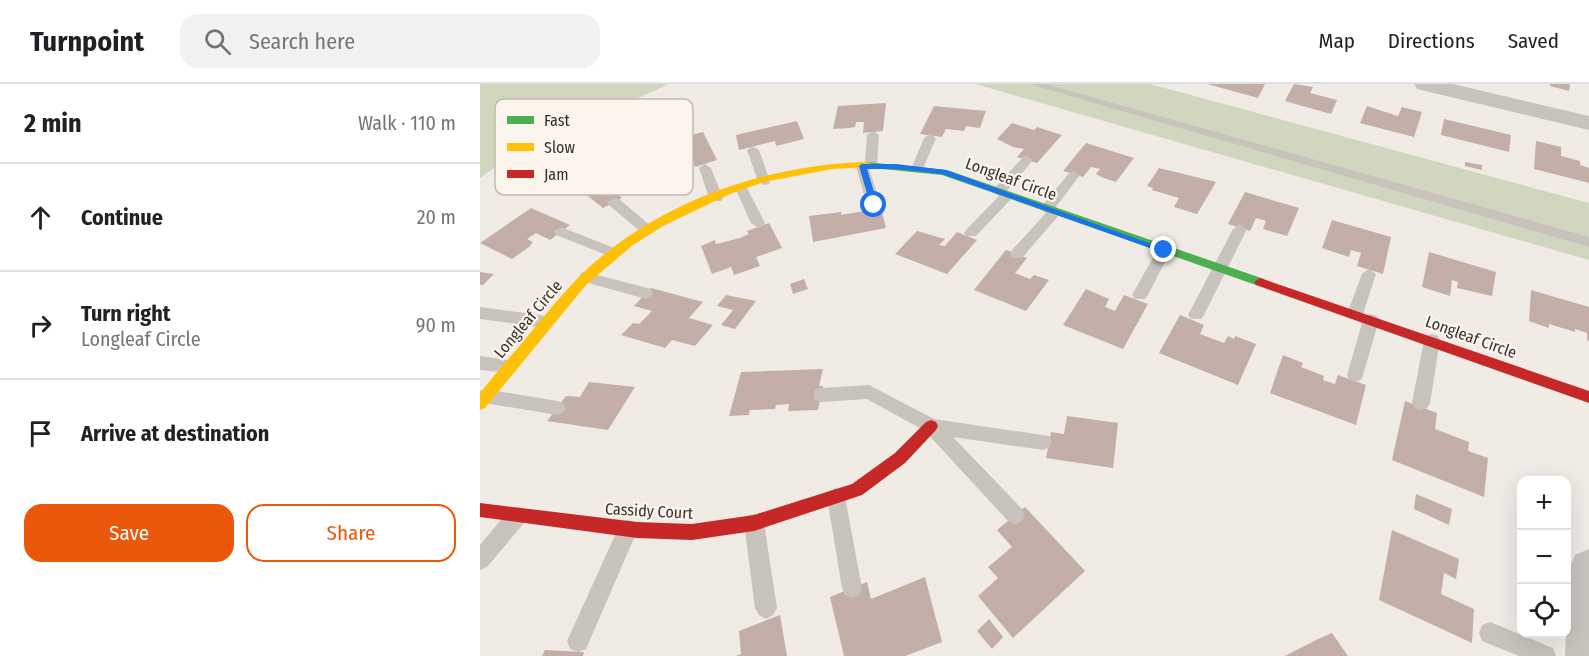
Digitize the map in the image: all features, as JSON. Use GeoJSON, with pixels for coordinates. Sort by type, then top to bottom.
{"type":"FeatureCollection","features":[{"type":"Feature","properties":{"kind":"street"},"geometry":{"type":"LineString","coordinates":[[1425,84],[1589,123]]}},
{"type":"Feature","properties":{"kind":"street","name":"Longleaf Circle"},"geometry":{"type":"LineString","coordinates":[[483,400],[586,277],[614,253],[648,230],[677,214],[741,188],[831,166],[867,166],[943,172],[1164,250],[1432,340],[1589,397]]}},
{"type":"Feature","properties":{"kind":"street","name":"Cassidy Court"},"geometry":{"type":"LineString","coordinates":[[480,510],[628,529],[692,531],[754,523],[857,490],[900,458],[931,426]]}},
{"type":"Feature","properties":{"kind":"street"},"geometry":{"type":"LineString","coordinates":[[1587,656],[1589,569]]}},
{"type":"Feature","properties":{"kind":"lane"},"geometry":{"type":"LineString","coordinates":[[1034,84],[1589,242]]}},
{"type":"Feature","properties":{"kind":"lane"},"geometry":{"type":"LineString","coordinates":[[873,135],[867,166],[874,205]]}},
{"type":"Feature","properties":{"kind":"lane"},"geometry":{"type":"LineString","coordinates":[[917,169],[930,138]]}},
{"type":"Feature","properties":{"kind":"lane"},"geometry":{"type":"LineString","coordinates":[[753,150],[764,181]]}},
{"type":"Feature","properties":{"kind":"lane"},"geometry":{"type":"LineString","coordinates":[[971,233],[1027,160]]}},
{"type":"Feature","properties":{"kind":"lane"},"geometry":{"type":"LineString","coordinates":[[705,168],[716,198]]}},
{"type":"Feature","properties":{"kind":"lane"},"geometry":{"type":"LineString","coordinates":[[1017,254],[1074,176]]}},
{"type":"Feature","properties":{"kind":"lane"},"geometry":{"type":"LineString","coordinates":[[741,188],[759,223]]}},
{"type":"Feature","properties":{"kind":"lane"},"geometry":{"type":"LineString","coordinates":[[614,202],[648,230]]}},
{"type":"Feature","properties":{"kind":"lane"},"geometry":{"type":"LineString","coordinates":[[1196,315],[1222,269],[1240,229]]}},
{"type":"Feature","properties":{"kind":"lane"},"geometry":{"type":"LineString","coordinates":[[561,232],[614,253]]}},
{"type":"Feature","properties":{"kind":"lane"},"geometry":{"type":"LineString","coordinates":[[1140,295],[1164,250]]}},
{"type":"Feature","properties":{"kind":"lane"},"geometry":{"type":"LineString","coordinates":[[1355,375],[1369,274]]}},
{"type":"Feature","properties":{"kind":"lane"},"geometry":{"type":"LineString","coordinates":[[586,277],[646,293]]}},
{"type":"Feature","properties":{"kind":"lane"},"geometry":{"type":"LineString","coordinates":[[480,313],[546,322]]}},
{"type":"Feature","properties":{"kind":"lane"},"geometry":{"type":"LineString","coordinates":[[1421,403],[1432,340]]}},
{"type":"Feature","properties":{"kind":"lane"},"geometry":{"type":"LineString","coordinates":[[480,363],[510,366]]}},
{"type":"Feature","properties":{"kind":"lane"},"geometry":{"type":"LineString","coordinates":[[821,395],[869,392],[931,426],[1015,515]]}},
{"type":"Feature","properties":{"kind":"lane"},"geometry":{"type":"LineString","coordinates":[[483,400],[557,408]]}},
{"type":"Feature","properties":{"kind":"lane"},"geometry":{"type":"LineString","coordinates":[[931,426],[1043,442]]}},
{"type":"Feature","properties":{"kind":"lane"},"geometry":{"type":"LineString","coordinates":[[836,497],[852,588]]}},
{"type":"Feature","properties":{"kind":"lane"},"geometry":{"type":"LineString","coordinates":[[480,560],[518,515]]}},
{"type":"Feature","properties":{"kind":"lane"},"geometry":{"type":"LineString","coordinates":[[754,523],[766,608]]}},
{"type":"Feature","properties":{"kind":"lane"},"geometry":{"type":"LineString","coordinates":[[578,641],[628,529]]}},
{"type":"Feature","properties":{"kind":"lane"},"geometry":{"type":"LineString","coordinates":[[1490,633],[1545,656]]}},
{"type":"Feature","properties":{"kind":"green space"},"geometry":{"type":"Polygon","coordinates":[[[480,84],[669,84],[636,99],[495,99],[495,167],[480,178],[480,84]]]}},
{"type":"Feature","properties":{"kind":"green space"},"geometry":{"type":"Polygon","coordinates":[[[975,84],[1150,84],[1589,203],[1589,260],[975,84]]]}},
{"type":"Feature","properties":{"kind":"building"},"geometry":{"type":"Polygon","coordinates":[[[1207,84],[1265,84],[1258,98],[1207,84]]]}},
{"type":"Feature","properties":{"kind":"building"},"geometry":{"type":"Polygon","coordinates":[[[1294,84],[1313,87],[1310,93],[1337,100],[1331,114],[1285,101],[1294,84]]]}},
{"type":"Feature","properties":{"kind":"building"},"geometry":{"type":"Polygon","coordinates":[[[1550,84],[1570,84],[1569,91],[1550,86],[1550,84]]]}},
{"type":"Feature","properties":{"kind":"building"},"geometry":{"type":"Polygon","coordinates":[[[886,103],[883,131],[863,133],[864,122],[856,122],[855,127],[833,129],[838,106],[886,103]]]}},
{"type":"Feature","properties":{"kind":"building"},"geometry":{"type":"Polygon","coordinates":[[[934,106],[986,111],[980,128],[966,126],[964,131],[946,129],[942,137],[920,134],[934,106]]]}},
{"type":"Feature","properties":{"kind":"building"},"geometry":{"type":"Polygon","coordinates":[[[1367,106],[1398,116],[1402,107],[1422,112],[1414,137],[1360,123],[1367,106]]]}},
{"type":"Feature","properties":{"kind":"building"},"geometry":{"type":"Polygon","coordinates":[[[1444,119],[1511,135],[1509,152],[1441,135],[1444,119]]]}},
{"type":"Feature","properties":{"kind":"building"},"geometry":{"type":"Polygon","coordinates":[[[797,121],[804,139],[776,146],[775,141],[739,150],[736,135],[797,121]]]}},
{"type":"Feature","properties":{"kind":"building"},"geometry":{"type":"Polygon","coordinates":[[[1012,123],[1034,130],[1037,127],[1062,135],[1037,163],[1017,157],[1024,149],[1013,147],[997,139],[1012,123]]]}},
{"type":"Feature","properties":{"kind":"building"},"geometry":{"type":"Polygon","coordinates":[[[703,132],[717,160],[695,167],[693,135],[703,132]]]}},
{"type":"Feature","properties":{"kind":"building"},"geometry":{"type":"Polygon","coordinates":[[[1536,141],[1561,147],[1561,156],[1580,161],[1580,165],[1589,168],[1589,183],[1534,169],[1536,141]]]}},
{"type":"Feature","properties":{"kind":"building"},"geometry":{"type":"Polygon","coordinates":[[[1086,143],[1134,158],[1116,182],[1096,174],[1100,169],[1091,167],[1083,177],[1063,171],[1086,143]]]}},
{"type":"Feature","properties":{"kind":"building"},"geometry":{"type":"Polygon","coordinates":[[[1465,162],[1482,165],[1482,170],[1465,166],[1465,162]]]}},
{"type":"Feature","properties":{"kind":"building"},"geometry":{"type":"Polygon","coordinates":[[[1159,168],[1216,182],[1197,214],[1174,207],[1179,198],[1152,190],[1153,188],[1147,186],[1159,168]]]}},
{"type":"Feature","properties":{"kind":"building"},"geometry":{"type":"Polygon","coordinates":[[[1245,192],[1299,208],[1287,236],[1263,229],[1266,221],[1256,218],[1250,231],[1228,224],[1245,192]]]}},
{"type":"Feature","properties":{"kind":"building"},"geometry":{"type":"Polygon","coordinates":[[[587,195],[618,195],[622,198],[603,208],[587,195]]]}},
{"type":"Feature","properties":{"kind":"building"},"geometry":{"type":"Polygon","coordinates":[[[531,208],[570,225],[550,240],[536,233],[527,239],[533,242],[529,247],[512,259],[480,243],[531,208]]]}},
{"type":"Feature","properties":{"kind":"building"},"geometry":{"type":"Polygon","coordinates":[[[881,208],[886,228],[813,242],[809,216],[841,212],[841,215],[881,208]]]}},
{"type":"Feature","properties":{"kind":"building"},"geometry":{"type":"Polygon","coordinates":[[[1332,220],[1391,237],[1383,274],[1357,266],[1361,253],[1351,250],[1349,257],[1322,248],[1332,220]]]}},
{"type":"Feature","properties":{"kind":"building"},"geometry":{"type":"Polygon","coordinates":[[[769,223],[782,248],[756,257],[760,266],[734,275],[731,267],[712,274],[701,246],[715,240],[716,244],[740,238],[749,234],[747,231],[769,223]]]}},
{"type":"Feature","properties":{"kind":"building"},"geometry":{"type":"Polygon","coordinates":[[[917,231],[945,239],[939,245],[945,246],[957,232],[977,240],[947,274],[895,254],[917,231]]]}},
{"type":"Feature","properties":{"kind":"building"},"geometry":{"type":"Polygon","coordinates":[[[1006,250],[1027,258],[1015,273],[1030,279],[1034,275],[1049,280],[1026,311],[974,290],[1006,250]]]}},
{"type":"Feature","properties":{"kind":"building"},"geometry":{"type":"Polygon","coordinates":[[[1429,252],[1496,272],[1492,296],[1457,288],[1458,282],[1452,280],[1450,296],[1422,287],[1429,252]]]}},
{"type":"Feature","properties":{"kind":"building"},"geometry":{"type":"Polygon","coordinates":[[[480,272],[494,274],[483,285],[480,285],[480,272]]]}},
{"type":"Feature","properties":{"kind":"building"},"geometry":{"type":"Polygon","coordinates":[[[804,279],[808,289],[793,294],[790,284],[804,279]]]}},
{"type":"Feature","properties":{"kind":"building"},"geometry":{"type":"Polygon","coordinates":[[[651,288],[703,302],[689,318],[713,325],[695,346],[672,340],[665,348],[621,335],[633,323],[639,324],[652,311],[634,306],[651,288]]]}},
{"type":"Feature","properties":{"kind":"building"},"geometry":{"type":"Polygon","coordinates":[[[1086,289],[1109,299],[1105,307],[1115,311],[1124,295],[1148,304],[1123,349],[1063,325],[1086,289]]]}},
{"type":"Feature","properties":{"kind":"building"},"geometry":{"type":"Polygon","coordinates":[[[1531,290],[1589,307],[1589,341],[1587,333],[1575,329],[1575,332],[1549,324],[1549,328],[1529,321],[1531,290]]]}},
{"type":"Feature","properties":{"kind":"building"},"geometry":{"type":"Polygon","coordinates":[[[726,295],[756,301],[735,329],[721,325],[733,310],[717,306],[726,295]]]}},
{"type":"Feature","properties":{"kind":"building"},"geometry":{"type":"Polygon","coordinates":[[[1180,315],[1204,325],[1200,334],[1224,343],[1228,336],[1234,339],[1235,336],[1256,344],[1238,385],[1159,353],[1180,315]]]}},
{"type":"Feature","properties":{"kind":"building"},"geometry":{"type":"Polygon","coordinates":[[[1283,355],[1303,363],[1301,367],[1324,376],[1323,380],[1335,384],[1338,375],[1366,385],[1356,425],[1270,393],[1283,355]]]}},
{"type":"Feature","properties":{"kind":"building"},"geometry":{"type":"Polygon","coordinates":[[[823,369],[819,386],[823,386],[818,410],[788,411],[789,404],[776,405],[775,409],[750,410],[749,415],[729,416],[741,372],[823,369]]]}},
{"type":"Feature","properties":{"kind":"building"},"geometry":{"type":"Polygon","coordinates":[[[589,382],[635,387],[608,430],[547,421],[566,396],[580,397],[589,382]]]}},
{"type":"Feature","properties":{"kind":"building"},"geometry":{"type":"Polygon","coordinates":[[[1405,401],[1437,413],[1435,429],[1469,442],[1468,451],[1488,458],[1484,497],[1392,460],[1405,401]]]}},
{"type":"Feature","properties":{"kind":"building"},"geometry":{"type":"Polygon","coordinates":[[[1067,416],[1118,423],[1113,468],[1046,458],[1051,432],[1064,434],[1067,416]]]}},
{"type":"Feature","properties":{"kind":"building"},"geometry":{"type":"Polygon","coordinates":[[[1416,494],[1452,509],[1449,525],[1414,509],[1416,494]]]}},
{"type":"Feature","properties":{"kind":"building"},"geometry":{"type":"Polygon","coordinates":[[[1025,507],[1085,571],[1013,638],[978,596],[998,578],[988,567],[1012,547],[997,530],[1025,507]]]}},
{"type":"Feature","properties":{"kind":"building"},"geometry":{"type":"Polygon","coordinates":[[[1392,530],[1459,559],[1456,579],[1444,573],[1441,594],[1474,609],[1472,643],[1379,600],[1392,530]]]}},
{"type":"Feature","properties":{"kind":"building"},"geometry":{"type":"Polygon","coordinates":[[[925,577],[942,642],[905,656],[844,656],[830,597],[867,582],[871,599],[925,577]]]}},
{"type":"Feature","properties":{"kind":"building"},"geometry":{"type":"Polygon","coordinates":[[[780,615],[787,656],[736,656],[741,654],[739,631],[780,615]]]}},
{"type":"Feature","properties":{"kind":"building"},"geometry":{"type":"Polygon","coordinates":[[[989,619],[1003,637],[992,649],[977,631],[989,619]]]}},
{"type":"Feature","properties":{"kind":"building"},"geometry":{"type":"Polygon","coordinates":[[[1332,633],[1348,656],[1285,656],[1318,639],[1332,633]]]}},
{"type":"Feature","properties":{"kind":"building"},"geometry":{"type":"Polygon","coordinates":[[[545,650],[584,652],[583,656],[542,656],[545,650]]]}},
{"type":"Feature","properties":{"kind":"traffic: fast"},"geometry":{"type":"LineString","coordinates":[[866,165],[943,172],[1260,282]]}},
{"type":"Feature","properties":{"kind":"traffic: slow"},"geometry":{"type":"LineString","coordinates":[[480,404],[582,281],[629,242],[659,223],[726,191],[761,180],[797,171],[832,166],[866,165]]}},
{"type":"Feature","properties":{"kind":"traffic: jam"},"geometry":{"type":"LineString","coordinates":[[1260,282],[1589,397]]}},
{"type":"Feature","properties":{"kind":"traffic: jam"},"geometry":{"type":"LineString","coordinates":[[480,510],[637,530],[692,532],[754,523],[857,490],[900,458],[931,426]]}},
{"type":"Feature","properties":{"kind":"route"},"geometry":{"type":"LineString","coordinates":[[874,205],[862,166],[943,172],[1164,250]]}}]}
